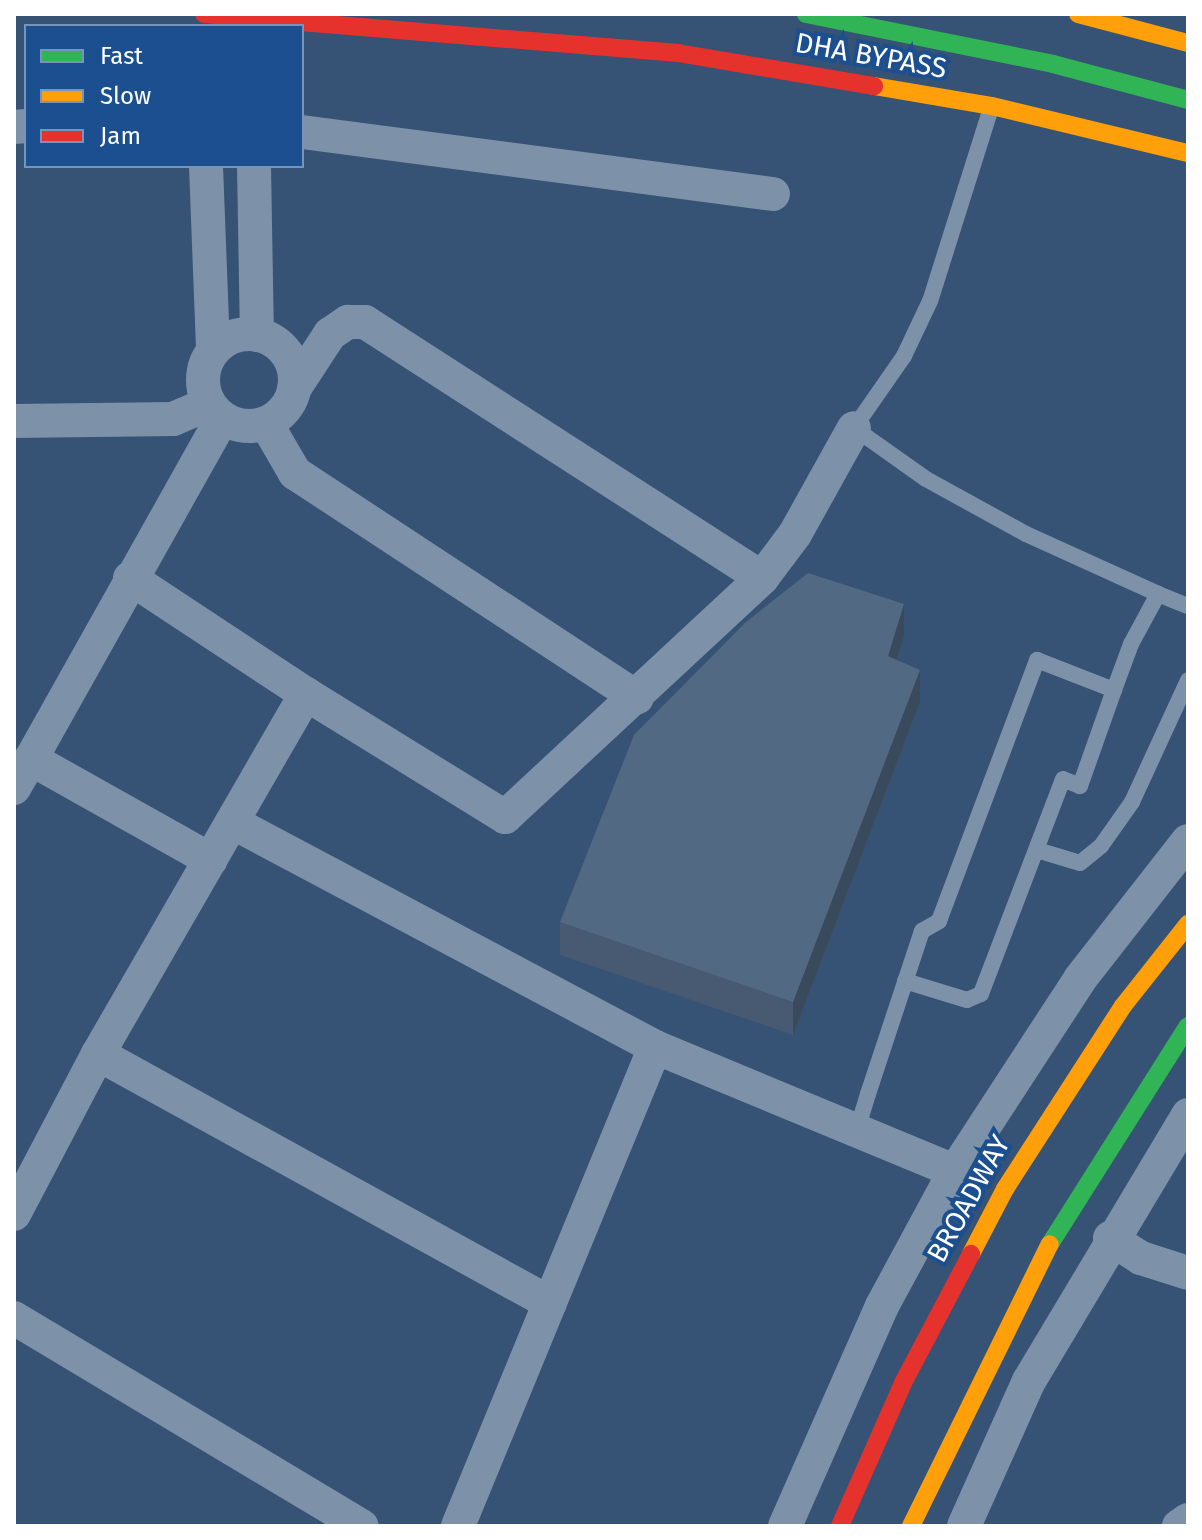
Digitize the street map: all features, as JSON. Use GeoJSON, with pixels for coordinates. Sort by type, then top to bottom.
{"type":"FeatureCollection","features":[{"type":"Feature","properties":{"kind":"main road","name":"DHA BYPASS"},"geometry":{"type":"LineString","coordinates":[[204,14],[678,53],[992,106],[1188,153]]}},
{"type":"Feature","properties":{"kind":"main road"},"geometry":{"type":"LineString","coordinates":[[806,14],[1053,64],[1188,100]]}},
{"type":"Feature","properties":{"kind":"main road"},"geometry":{"type":"LineString","coordinates":[[1078,14],[1188,43]]}},
{"type":"Feature","properties":{"kind":"main road","name":"BROADWAY"},"geometry":{"type":"LineString","coordinates":[[840,1526],[903,1383],[1005,1189],[1123,1006],[1187,927]]}},
{"type":"Feature","properties":{"kind":"main road"},"geometry":{"type":"LineString","coordinates":[[911,1526],[1036,1266],[1188,1026]]}},
{"type":"Feature","properties":{"kind":"street"},"geometry":{"type":"LineString","coordinates":[[304,132],[773,194]]}},
{"type":"Feature","properties":{"kind":"street"},"geometry":{"type":"LineString","coordinates":[[14,788],[130,578],[215,411],[204,367],[213,350],[206,168]]}},
{"type":"Feature","properties":{"kind":"street"},"geometry":{"type":"LineString","coordinates":[[254,168],[257,335]]}},
{"type":"Feature","properties":{"kind":"street"},"geometry":{"type":"LineString","coordinates":[[14,421],[173,419],[215,411],[244,427],[266,423],[279,415],[330,334],[348,322],[365,322],[762,578]]}},
{"type":"Feature","properties":{"kind":"street"},"geometry":{"type":"LineString","coordinates":[[213,350],[241,334],[257,335],[279,345],[292,365],[294,389]]}},
{"type":"Feature","properties":{"kind":"street"},"geometry":{"type":"LineString","coordinates":[[266,423],[295,473],[637,698]]}},
{"type":"Feature","properties":{"kind":"street"},"geometry":{"type":"LineString","coordinates":[[130,578],[306,694],[505,817],[637,698],[762,578],[795,534],[854,428]]}},
{"type":"Feature","properties":{"kind":"street"},"geometry":{"type":"LineString","coordinates":[[14,1214],[98,1054],[306,694]]}},
{"type":"Feature","properties":{"kind":"street"},"geometry":{"type":"LineString","coordinates":[[31,759],[211,860]]}},
{"type":"Feature","properties":{"kind":"street"},"geometry":{"type":"LineString","coordinates":[[232,822],[655,1047],[955,1171]]}},
{"type":"Feature","properties":{"kind":"street"},"geometry":{"type":"LineString","coordinates":[[785,1526],[882,1306],[955,1171],[1080,979],[1188,841]]}},
{"type":"Feature","properties":{"kind":"street"},"geometry":{"type":"LineString","coordinates":[[1147,894],[1187,927]]}},
{"type":"Feature","properties":{"kind":"street"},"geometry":{"type":"LineString","coordinates":[[458,1526],[655,1047]]}},
{"type":"Feature","properties":{"kind":"street"},"geometry":{"type":"LineString","coordinates":[[98,1054],[550,1303]]}},
{"type":"Feature","properties":{"kind":"street"},"geometry":{"type":"LineString","coordinates":[[964,1526],[1029,1381],[1110,1238],[1188,1115]]}},
{"type":"Feature","properties":{"kind":"street"},"geometry":{"type":"LineString","coordinates":[[1110,1238],[1141,1258],[1188,1273]]}},
{"type":"Feature","properties":{"kind":"street"},"geometry":{"type":"LineString","coordinates":[[14,1318],[362,1526]]}},
{"type":"Feature","properties":{"kind":"street"},"geometry":{"type":"LineString","coordinates":[[1179,1526],[1188,1520]]}},
{"type":"Feature","properties":{"kind":"lane"},"geometry":{"type":"LineString","coordinates":[[992,106],[930,301],[904,356],[854,428],[926,479],[1026,534],[1188,606]]}},
{"type":"Feature","properties":{"kind":"lane"},"geometry":{"type":"LineString","coordinates":[[905,981],[967,1000],[981,994],[1063,779],[1080,786],[1131,644],[1158,594]]}},
{"type":"Feature","properties":{"kind":"lane"},"geometry":{"type":"LineString","coordinates":[[857,1130],[922,931],[939,921],[1037,660],[1114,690]]}},
{"type":"Feature","properties":{"kind":"lane"},"geometry":{"type":"LineString","coordinates":[[1037,850],[1080,863],[1101,846],[1132,802],[1188,680]]}},
{"type":"Feature","properties":{"kind":"building"},"geometry":{"type":"Polygon","coordinates":[[[808,573],[904,604],[888,656],[920,670],[793,1002],[560,922],[634,735],[746,622],[808,573]]]}},
{"type":"Feature","properties":{"kind":"traffic: fast"},"geometry":{"type":"LineString","coordinates":[[806,14],[1053,64],[1188,100]]}},
{"type":"Feature","properties":{"kind":"traffic: fast"},"geometry":{"type":"LineString","coordinates":[[1050,1244],[1188,1026]]}},
{"type":"Feature","properties":{"kind":"traffic: slow"},"geometry":{"type":"LineString","coordinates":[[1078,14],[1188,43]]}},
{"type":"Feature","properties":{"kind":"traffic: slow"},"geometry":{"type":"LineString","coordinates":[[874,86],[992,106],[1188,153]]}},
{"type":"Feature","properties":{"kind":"traffic: slow"},"geometry":{"type":"LineString","coordinates":[[971,1254],[1005,1189],[1123,1006],[1188,924]]}},
{"type":"Feature","properties":{"kind":"traffic: slow"},"geometry":{"type":"LineString","coordinates":[[911,1526],[1050,1244]]}},
{"type":"Feature","properties":{"kind":"traffic: jam"},"geometry":{"type":"LineString","coordinates":[[204,14],[678,53],[874,86]]}},
{"type":"Feature","properties":{"kind":"traffic: jam"},"geometry":{"type":"LineString","coordinates":[[840,1526],[903,1383],[971,1254]]}}]}
